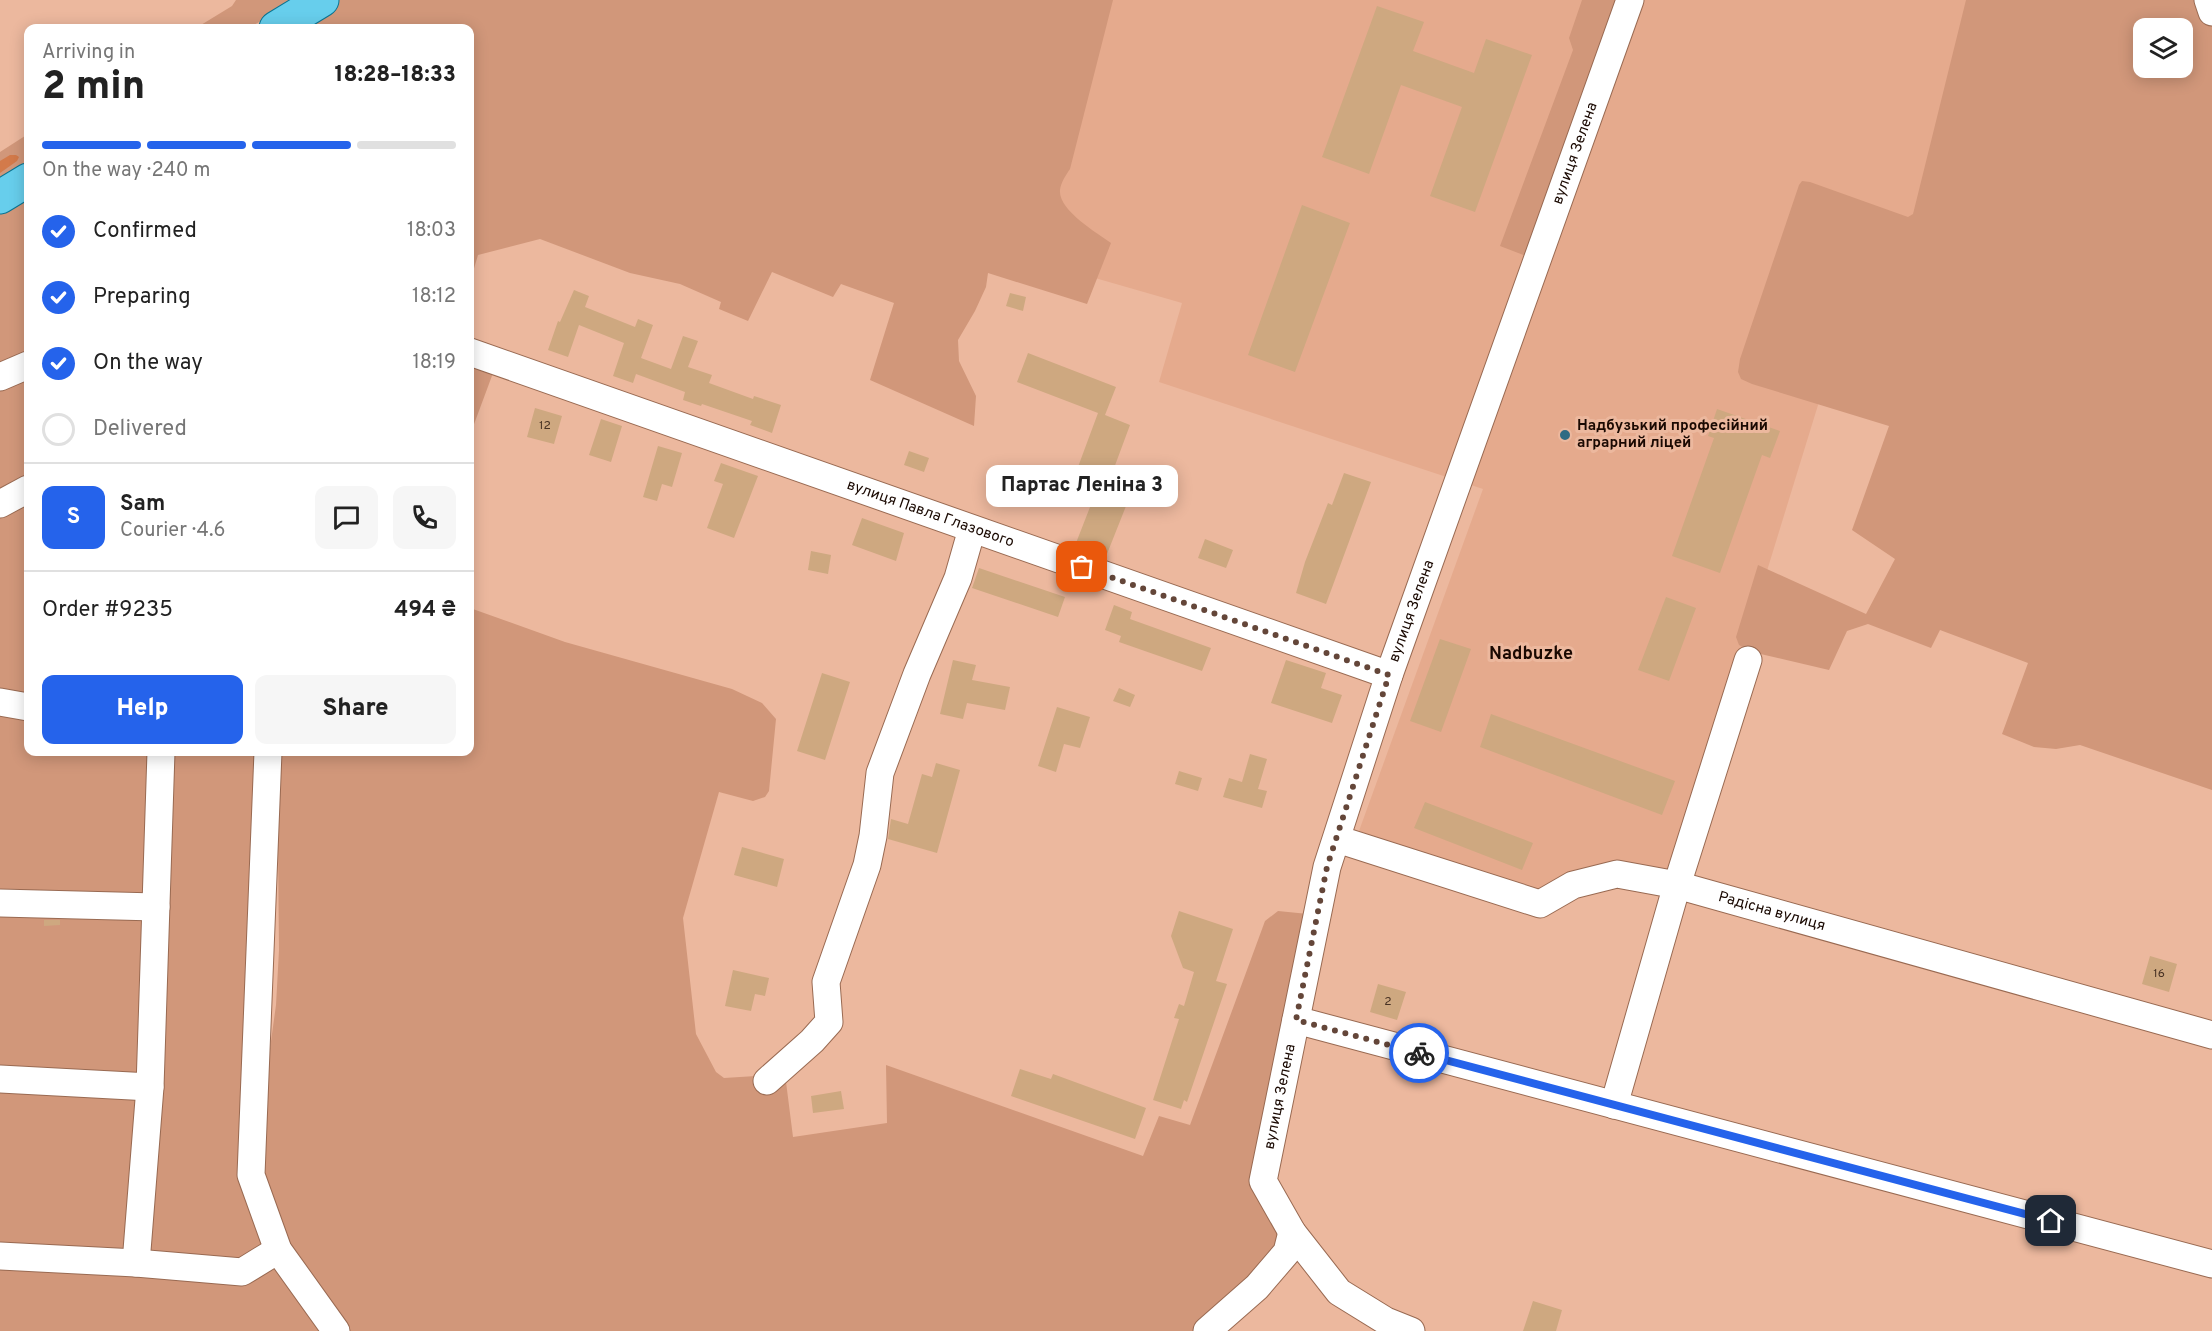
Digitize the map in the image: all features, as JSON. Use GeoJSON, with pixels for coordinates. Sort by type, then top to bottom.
{"type":"FeatureCollection","features":[{"type":"Feature","properties":{"kind":"main road"},"geometry":{"type":"LineString","coordinates":[[283,24],[322,0]]}},
{"type":"Feature","properties":{"kind":"main road"},"geometry":{"type":"LineString","coordinates":[[0,197],[24,182]]}},
{"type":"Feature","properties":{"kind":"street","name":"вулиця Зелена"},"geometry":{"type":"LineString","coordinates":[[1411,1331],[1386,1321],[1339,1292],[1292,1232],[1263,1181],[1327,867],[1389,675],[1630,0]]}},
{"type":"Feature","properties":{"kind":"street"},"geometry":{"type":"LineString","coordinates":[[2208,0],[2212,12]]}},
{"type":"Feature","properties":{"kind":"street","name":"вулиця Павла Глазового"},"geometry":{"type":"LineString","coordinates":[[474,353],[1389,675]]}},
{"type":"Feature","properties":{"kind":"street"},"geometry":{"type":"LineString","coordinates":[[0,377],[24,367]]}},
{"type":"Feature","properties":{"kind":"street"},"geometry":{"type":"LineString","coordinates":[[0,504],[24,491]]}},
{"type":"Feature","properties":{"kind":"street"},"geometry":{"type":"LineString","coordinates":[[767,1081],[812,1041],[829,1022],[826,982],[867,865],[873,836],[880,772],[917,674],[958,578],[972,529]]}},
{"type":"Feature","properties":{"kind":"street"},"geometry":{"type":"LineString","coordinates":[[1614,1105],[1677,885],[1748,660]]}},
{"type":"Feature","properties":{"kind":"street"},"geometry":{"type":"LineString","coordinates":[[0,702],[24,705]]}},
{"type":"Feature","properties":{"kind":"street"},"geometry":{"type":"LineString","coordinates":[[136,1263],[150,1087],[161,756]]}},
{"type":"Feature","properties":{"kind":"street"},"geometry":{"type":"LineString","coordinates":[[268,756],[251,1175],[278,1250],[336,1331]]}},
{"type":"Feature","properties":{"kind":"street","name":"Радісна вулиця"},"geometry":{"type":"LineString","coordinates":[[1337,839],[1540,904],[1573,885],[1617,874],[1677,885],[2212,1035]]}},
{"type":"Feature","properties":{"kind":"street"},"geometry":{"type":"LineString","coordinates":[[0,903],[156,908]]}},
{"type":"Feature","properties":{"kind":"street"},"geometry":{"type":"LineString","coordinates":[[1296,1020],[2212,1264]]}},
{"type":"Feature","properties":{"kind":"street"},"geometry":{"type":"LineString","coordinates":[[0,1079],[150,1087]]}},
{"type":"Feature","properties":{"kind":"street"},"geometry":{"type":"LineString","coordinates":[[1207,1331],[1257,1287],[1287,1252],[1292,1232]]}},
{"type":"Feature","properties":{"kind":"street"},"geometry":{"type":"LineString","coordinates":[[0,1256],[136,1263],[242,1272],[278,1250]]}},
{"type":"Feature","properties":{"kind":"shaded area"},"geometry":{"type":"Polygon","coordinates":[[[236,0],[295,0],[256,24],[203,24],[232,6],[236,0]]]}},
{"type":"Feature","properties":{"kind":"shaded area"},"geometry":{"type":"Polygon","coordinates":[[[335,0],[1113,0],[1070,169],[1060,190],[1061,198],[1072,213],[1111,243],[1087,304],[988,273],[986,287],[958,340],[959,361],[976,396],[974,426],[870,380],[894,303],[841,284],[833,297],[772,272],[748,321],[719,309],[721,302],[680,284],[630,273],[540,239],[478,255],[474,268],[474,24],[296,24],[335,0]]]}},
{"type":"Feature","properties":{"kind":"shaded area","name":"Надбузький професійний аграрний ліцей"},"geometry":{"type":"Polygon","coordinates":[[[1088,0],[1968,0],[1910,238],[1871,233],[1673,876],[1596,865],[1538,895],[1359,831],[1483,489],[1159,382],[1182,303],[1012,254],[1088,0]]]}},
{"type":"Feature","properties":{"kind":"shaded area"},"geometry":{"type":"Polygon","coordinates":[[[1582,0],[1626,0],[1526,256],[1500,246],[1573,50],[1569,38],[1582,0]]]}},
{"type":"Feature","properties":{"kind":"shaded area"},"geometry":{"type":"Polygon","coordinates":[[[1966,0],[2212,0],[2212,790],[2080,745],[2056,749],[2034,747],[2002,734],[2028,663],[1940,630],[1931,648],[1868,624],[1847,631],[1829,670],[1752,652],[1739,645],[1736,637],[1758,565],[1866,614],[1895,559],[1852,530],[1889,426],[1752,384],[1741,379],[1738,372],[1740,359],[1802,181],[1908,217],[1913,214],[1966,0]]]}},
{"type":"Feature","properties":{"kind":"shaded area"},"geometry":{"type":"Polygon","coordinates":[[[24,137],[24,168],[0,183],[0,152],[24,137]]]}},
{"type":"Feature","properties":{"kind":"shaded area"},"geometry":{"type":"Polygon","coordinates":[[[10,155],[19,157],[0,173],[0,161],[10,155]]]}},
{"type":"Feature","properties":{"kind":"shaded area"},"geometry":{"type":"Polygon","coordinates":[[[24,192],[24,756],[274,756],[259,1209],[285,1235],[267,1187],[263,1162],[268,1063],[276,1005],[279,950],[278,846],[281,756],[474,756],[474,609],[565,642],[732,689],[762,703],[776,719],[769,791],[765,797],[753,801],[719,792],[683,918],[696,1034],[716,1072],[724,1078],[785,1074],[793,1137],[887,1123],[886,1065],[1143,1156],[1159,1116],[1190,1125],[1265,921],[1278,911],[1308,914],[1276,1183],[1293,1226],[1209,1331],[0,1331],[0,207],[24,192]]]}},
{"type":"Feature","properties":{"kind":"shaded area"},"geometry":{"type":"Polygon","coordinates":[[[474,357],[496,365],[474,424],[474,357]]]}},
{"type":"Feature","properties":{"kind":"building"},"geometry":{"type":"Polygon","coordinates":[[[1377,6],[1424,22],[1413,51],[1474,73],[1486,39],[1532,55],[1475,212],[1430,196],[1462,107],[1401,85],[1369,174],[1322,157],[1377,6]]]}},
{"type":"Feature","properties":{"kind":"building"},"geometry":{"type":"Polygon","coordinates":[[[1302,205],[1350,223],[1295,372],[1248,355],[1302,205]]]}},
{"type":"Feature","properties":{"kind":"building"},"geometry":{"type":"Polygon","coordinates":[[[574,290],[589,296],[585,307],[635,327],[638,319],[653,325],[641,358],[671,369],[683,336],[698,341],[688,367],[712,375],[709,383],[753,399],[754,396],[781,405],[772,433],[750,425],[752,421],[683,400],[685,392],[636,374],[633,383],[613,376],[624,343],[579,325],[568,357],[548,350],[558,321],[560,322],[574,290]]]}},
{"type":"Feature","properties":{"kind":"building"},"geometry":{"type":"Polygon","coordinates":[[[1010,293],[1026,297],[1023,311],[1006,306],[1010,293]]]}},
{"type":"Feature","properties":{"kind":"building"},"geometry":{"type":"Polygon","coordinates":[[[1028,353],[1116,387],[1105,415],[1130,425],[1107,487],[1130,496],[1107,554],[1076,543],[1099,485],[1075,475],[1098,413],[1017,382],[1028,353]]]}},
{"type":"Feature","properties":{"kind":"building"},"geometry":{"type":"Polygon","coordinates":[[[535,408],[562,416],[554,444],[527,437],[535,408]]]}},
{"type":"Feature","properties":{"kind":"building"},"geometry":{"type":"Polygon","coordinates":[[[1717,409],[1780,431],[1770,458],[1762,455],[1720,573],[1672,556],[1714,438],[1708,436],[1717,409]]]}},
{"type":"Feature","properties":{"kind":"building"},"geometry":{"type":"Polygon","coordinates":[[[601,419],[622,426],[611,462],[589,455],[601,419]]]}},
{"type":"Feature","properties":{"kind":"building"},"geometry":{"type":"Polygon","coordinates":[[[658,446],[682,453],[672,487],[662,484],[657,501],[643,497],[658,446]]]}},
{"type":"Feature","properties":{"kind":"building"},"geometry":{"type":"Polygon","coordinates":[[[909,451],[929,458],[924,472],[904,465],[909,451]]]}},
{"type":"Feature","properties":{"kind":"building"},"geometry":{"type":"Polygon","coordinates":[[[721,463],[758,476],[734,538],[707,528],[723,484],[714,481],[721,463]]]}},
{"type":"Feature","properties":{"kind":"building"},"geometry":{"type":"Polygon","coordinates":[[[1344,473],[1371,482],[1326,604],[1296,593],[1305,562],[1328,503],[1332,505],[1344,473]]]}},
{"type":"Feature","properties":{"kind":"building"},"geometry":{"type":"Polygon","coordinates":[[[862,518],[904,533],[896,561],[852,545],[862,518]]]}},
{"type":"Feature","properties":{"kind":"building"},"geometry":{"type":"Polygon","coordinates":[[[1205,539],[1233,550],[1226,568],[1198,558],[1205,539]]]}},
{"type":"Feature","properties":{"kind":"building"},"geometry":{"type":"Polygon","coordinates":[[[811,551],[831,555],[828,574],[808,570],[811,551]]]}},
{"type":"Feature","properties":{"kind":"building"},"geometry":{"type":"Polygon","coordinates":[[[979,568],[1065,597],[1058,617],[972,588],[979,568]]]}},
{"type":"Feature","properties":{"kind":"building"},"geometry":{"type":"Polygon","coordinates":[[[1666,597],[1696,608],[1669,681],[1638,670],[1666,597]]]}},
{"type":"Feature","properties":{"kind":"building"},"geometry":{"type":"Polygon","coordinates":[[[1114,605],[1132,612],[1130,619],[1211,648],[1202,671],[1119,642],[1121,636],[1105,630],[1114,605]]]}},
{"type":"Feature","properties":{"kind":"building"},"geometry":{"type":"Polygon","coordinates":[[[1440,639],[1471,649],[1441,732],[1410,721],[1440,639]]]}},
{"type":"Feature","properties":{"kind":"building"},"geometry":{"type":"Polygon","coordinates":[[[953,660],[976,665],[972,680],[1010,687],[1005,710],[967,703],[963,719],[940,714],[953,660]]]}},
{"type":"Feature","properties":{"kind":"building"},"geometry":{"type":"Polygon","coordinates":[[[1286,660],[1326,673],[1321,688],[1342,695],[1332,723],[1271,703],[1286,660]]]}},
{"type":"Feature","properties":{"kind":"building"},"geometry":{"type":"Polygon","coordinates":[[[822,673],[850,682],[825,760],[797,751],[822,673]]]}},
{"type":"Feature","properties":{"kind":"building"},"geometry":{"type":"Polygon","coordinates":[[[1119,688],[1135,695],[1130,707],[1113,701],[1119,688]]]}},
{"type":"Feature","properties":{"kind":"building"},"geometry":{"type":"Polygon","coordinates":[[[1057,707],[1090,717],[1080,748],[1064,744],[1056,772],[1038,766],[1057,707]]]}},
{"type":"Feature","properties":{"kind":"building"},"geometry":{"type":"Polygon","coordinates":[[[1491,714],[1675,781],[1662,815],[1480,747],[1491,714]]]}},
{"type":"Feature","properties":{"kind":"building"},"geometry":{"type":"Polygon","coordinates":[[[1250,754],[1267,759],[1258,789],[1267,791],[1262,808],[1223,797],[1229,778],[1242,782],[1250,754]]]}},
{"type":"Feature","properties":{"kind":"building"},"geometry":{"type":"Polygon","coordinates":[[[936,763],[960,770],[937,853],[888,839],[891,819],[908,824],[922,774],[932,777],[936,763]]]}},
{"type":"Feature","properties":{"kind":"building"},"geometry":{"type":"Polygon","coordinates":[[[1179,771],[1202,778],[1198,791],[1175,784],[1179,771]]]}},
{"type":"Feature","properties":{"kind":"building"},"geometry":{"type":"Polygon","coordinates":[[[1425,802],[1533,843],[1522,870],[1414,828],[1425,802]]]}},
{"type":"Feature","properties":{"kind":"building"},"geometry":{"type":"Polygon","coordinates":[[[742,847],[784,859],[777,887],[734,875],[742,847]]]}},
{"type":"Feature","properties":{"kind":"building"},"geometry":{"type":"Polygon","coordinates":[[[1179,911],[1233,929],[1216,981],[1227,984],[1187,1102],[1184,1100],[1181,1109],[1153,1100],[1179,1019],[1174,1018],[1179,1004],[1184,1006],[1194,972],[1183,968],[1171,936],[1179,911]]]}},
{"type":"Feature","properties":{"kind":"building"},"geometry":{"type":"Polygon","coordinates":[[[44,920],[60,920],[60,925],[44,926],[44,920]]]}},
{"type":"Feature","properties":{"kind":"building"},"geometry":{"type":"Polygon","coordinates":[[[2150,956],[2177,964],[2169,992],[2142,984],[2150,956]]]}},
{"type":"Feature","properties":{"kind":"building"},"geometry":{"type":"Polygon","coordinates":[[[733,970],[769,978],[765,996],[755,994],[751,1011],[725,1006],[733,970]]]}},
{"type":"Feature","properties":{"kind":"building"},"geometry":{"type":"Polygon","coordinates":[[[1378,984],[1406,992],[1397,1020],[1370,1012],[1378,984]]]}},
{"type":"Feature","properties":{"kind":"building"},"geometry":{"type":"Polygon","coordinates":[[[1020,1069],[1051,1079],[1053,1074],[1146,1108],[1135,1139],[1011,1096],[1020,1069]]]}},
{"type":"Feature","properties":{"kind":"building"},"geometry":{"type":"Polygon","coordinates":[[[841,1091],[844,1109],[813,1113],[811,1096],[841,1091]]]}},
{"type":"Feature","properties":{"kind":"building"},"geometry":{"type":"Polygon","coordinates":[[[1533,1301],[1562,1310],[1556,1331],[1523,1331],[1533,1301]]]}},
{"type":"Feature","properties":{"kind":"way so far"},"geometry":{"type":"LineString","coordinates":[[1082,567],[1389,675],[1327,867],[1296,1020],[1419,1053]]}},
{"type":"Feature","properties":{"kind":"place","name":"Надбузький професійний аграрний ліцей"},"geometry":{"type":"Point","coordinates":[1565,435]}},
{"type":"Feature","properties":{"kind":"place","name":"Партас Леніна 3"},"geometry":{"type":"Point","coordinates":[1082,567]}},
{"type":"Feature","properties":{"kind":"district","name":"Nadbuzke"},"geometry":{"type":"Point","coordinates":[1531,654]}},
{"type":"Feature","properties":{"kind":"route"},"geometry":{"type":"LineString","coordinates":[[1419,1053],[2051,1221]]}}]}
